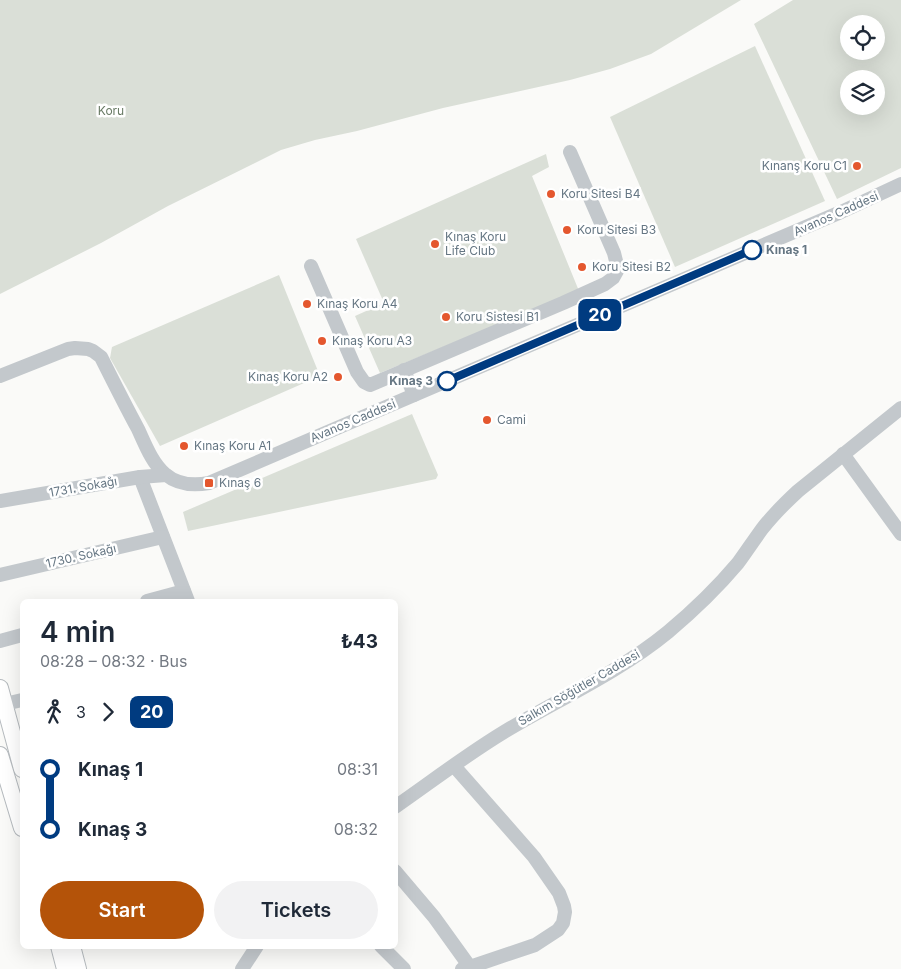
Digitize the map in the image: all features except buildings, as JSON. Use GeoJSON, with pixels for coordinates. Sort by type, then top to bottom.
{"type":"FeatureCollection","features":[{"type":"Feature","properties":{"kind":"main road"},"geometry":{"type":"LineString","coordinates":[[0,688],[20,757]]}},
{"type":"Feature","properties":{"kind":"main road"},"geometry":{"type":"LineString","coordinates":[[0,755],[20,821]]}},
{"type":"Feature","properties":{"kind":"main road"},"geometry":{"type":"LineString","coordinates":[[60,949],[66,969]]}},
{"type":"Feature","properties":{"kind":"main road"},"geometry":{"type":"LineString","coordinates":[[73,949],[78,969]]}},
{"type":"Feature","properties":{"kind":"street"},"geometry":{"type":"LineString","coordinates":[[311,266],[357,372],[364,382],[370,384],[563,303],[604,284],[613,278],[618,269],[614,253],[570,152]]}},
{"type":"Feature","properties":{"kind":"street","name":"Avanos Caddesi"},"geometry":{"type":"LineString","coordinates":[[166,475],[186,484],[201,485],[208,483],[901,184]]}},
{"type":"Feature","properties":{"kind":"street"},"geometry":{"type":"LineString","coordinates":[[0,376],[68,349],[82,348],[93,351],[102,357],[150,454],[166,475]]}},
{"type":"Feature","properties":{"kind":"street"},"geometry":{"type":"LineString","coordinates":[[404,370],[414,395]]}},
{"type":"Feature","properties":{"kind":"street","name":"Salkım Söğütler Caddesi"},"geometry":{"type":"LineString","coordinates":[[398,806],[503,733],[616,669],[666,633],[723,580],[785,503],[901,408]]}},
{"type":"Feature","properties":{"kind":"street"},"geometry":{"type":"LineString","coordinates":[[843,454],[901,534]]}},
{"type":"Feature","properties":{"kind":"street","name":"1731. Sokağı"},"geometry":{"type":"LineString","coordinates":[[0,501],[140,477],[166,475]]}},
{"type":"Feature","properties":{"kind":"street"},"geometry":{"type":"LineString","coordinates":[[140,477],[186,596],[163,599]]}},
{"type":"Feature","properties":{"kind":"street","name":"1730. Sokağı"},"geometry":{"type":"LineString","coordinates":[[0,575],[163,537]]}},
{"type":"Feature","properties":{"kind":"street"},"geometry":{"type":"LineString","coordinates":[[0,641],[20,636]]}},
{"type":"Feature","properties":{"kind":"street"},"geometry":{"type":"LineString","coordinates":[[5,704],[20,700]]}},
{"type":"Feature","properties":{"kind":"street"},"geometry":{"type":"LineString","coordinates":[[398,875],[434,917],[466,968],[535,945],[558,930],[563,922],[565,912],[559,893],[534,857],[454,766]]}},
{"type":"Feature","properties":{"kind":"street"},"geometry":{"type":"LineString","coordinates":[[242,969],[255,949]]}},
{"type":"Feature","properties":{"kind":"street"},"geometry":{"type":"LineString","coordinates":[[384,949],[404,969]]}},
{"type":"Feature","properties":{"kind":"green space","name":"Koru"},"geometry":{"type":"Polygon","coordinates":[[[0,0],[741,0],[651,54],[610,69],[570,80],[443,108],[281,150],[168,206],[101,243],[0,294],[0,0]]]}},
{"type":"Feature","properties":{"kind":"green space"},"geometry":{"type":"Polygon","coordinates":[[[793,0],[901,0],[901,168],[837,199],[754,24],[793,0]]]}},
{"type":"Feature","properties":{"kind":"green space"},"geometry":{"type":"Polygon","coordinates":[[[755,46],[825,201],[675,267],[610,117],[755,46]]]}},
{"type":"Feature","properties":{"kind":"green space"},"geometry":{"type":"Polygon","coordinates":[[[546,154],[549,167],[532,176],[579,291],[380,373],[355,316],[384,303],[356,239],[546,154]]]}},
{"type":"Feature","properties":{"kind":"green space"},"geometry":{"type":"Polygon","coordinates":[[[279,275],[320,376],[160,446],[110,358],[112,347],[279,275]]]}},
{"type":"Feature","properties":{"kind":"green space"},"geometry":{"type":"Polygon","coordinates":[[[412,414],[438,475],[436,479],[188,531],[183,512],[412,414]]]}},
{"type":"Feature","properties":{"kind":"bus line","name":"20"},"geometry":{"type":"LineString","coordinates":[[447,381],[752,250]]}},
{"type":"Feature","properties":{"kind":"place","name":"Kınanş Koru C1"},"geometry":{"type":"Point","coordinates":[857,166]}},
{"type":"Feature","properties":{"kind":"place","name":"Koru Sitesi B4"},"geometry":{"type":"Point","coordinates":[551,194]}},
{"type":"Feature","properties":{"kind":"place","name":"Koru Sitesi B3"},"geometry":{"type":"Point","coordinates":[567,230]}},
{"type":"Feature","properties":{"kind":"place","name":"Kınaş Koru Life Club"},"geometry":{"type":"Point","coordinates":[435,244]}},
{"type":"Feature","properties":{"kind":"place","name":"Kınaş 1"},"geometry":{"type":"Point","coordinates":[752,250]}},
{"type":"Feature","properties":{"kind":"place","name":"Koru Sitesi B2"},"geometry":{"type":"Point","coordinates":[582,267]}},
{"type":"Feature","properties":{"kind":"place","name":"Kınaş Koru A4"},"geometry":{"type":"Point","coordinates":[307,304]}},
{"type":"Feature","properties":{"kind":"place","name":"Koru Sistesi B1"},"geometry":{"type":"Point","coordinates":[446,317]}},
{"type":"Feature","properties":{"kind":"place","name":"Kınaş Koru A3"},"geometry":{"type":"Point","coordinates":[322,341]}},
{"type":"Feature","properties":{"kind":"place","name":"Kınaş Koru A2"},"geometry":{"type":"Point","coordinates":[338,377]}},
{"type":"Feature","properties":{"kind":"place","name":"Kınaş 3"},"geometry":{"type":"Point","coordinates":[447,381]}},
{"type":"Feature","properties":{"kind":"place","name":"Cami"},"geometry":{"type":"Point","coordinates":[487,420]}},
{"type":"Feature","properties":{"kind":"place","name":"Kınaş Koru A1"},"geometry":{"type":"Point","coordinates":[184,446]}},
{"type":"Feature","properties":{"kind":"place","name":"Kınaş 6"},"geometry":{"type":"Point","coordinates":[209,483]}}]}
